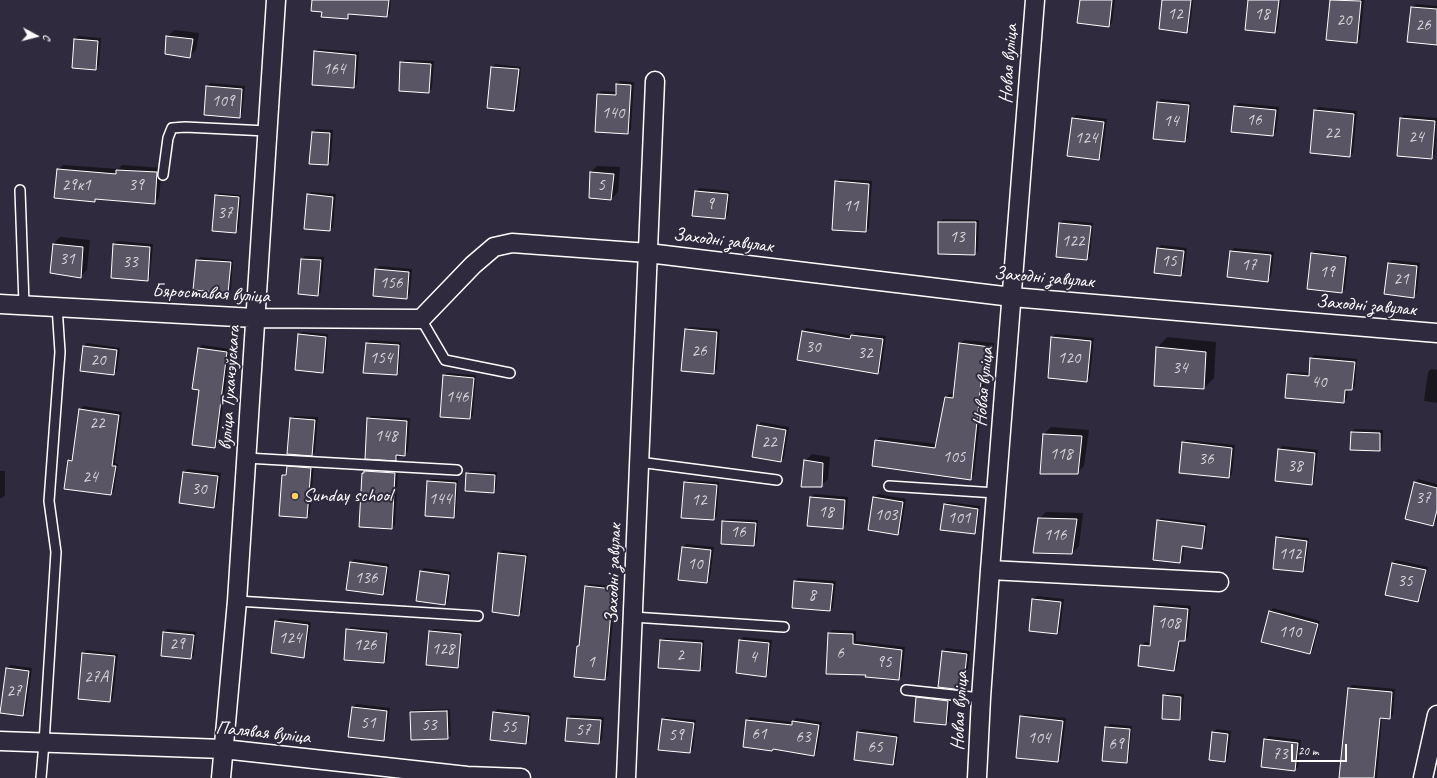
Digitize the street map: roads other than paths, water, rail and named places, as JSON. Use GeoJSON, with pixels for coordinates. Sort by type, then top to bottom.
{"type":"FeatureCollection","features":[{"type":"Feature","properties":{"kind":"street","name":"вуліца Тухачэўскага"},"geometry":{"type":"LineString","coordinates":[[221,778],[237,601],[276,0]]}},
{"type":"Feature","properties":{"kind":"street","name":"Новая вуліца"},"geometry":{"type":"LineString","coordinates":[[977,778],[990,570],[1035,0]]}},
{"type":"Feature","properties":{"kind":"street","name":"Заходні завулак"},"geometry":{"type":"LineString","coordinates":[[626,778],[655,81]]}},
{"type":"Feature","properties":{"kind":"street","name":"Заходні завулак"},"geometry":{"type":"LineString","coordinates":[[421,319],[472,265],[494,247],[512,243],[648,253],[1012,297],[1437,333]]}},
{"type":"Feature","properties":{"kind":"street","name":"Бяроставая вуліца"},"geometry":{"type":"LineString","coordinates":[[0,304],[24,304],[255,318],[421,319]]}},
{"type":"Feature","properties":{"kind":"street"},"geometry":{"type":"LineString","coordinates":[[990,570],[1219,582]]}},
{"type":"Feature","properties":{"kind":"street"},"geometry":{"type":"LineString","coordinates":[[1423,778],[1437,715]]}},
{"type":"Feature","properties":{"kind":"street","name":"Палявая вуліца"},"geometry":{"type":"LineString","coordinates":[[0,741],[223,749],[467,777],[521,778]]}},
{"type":"Feature","properties":{"kind":"lane"},"geometry":{"type":"LineString","coordinates":[[163,174],[168,138],[172,128],[185,126],[267,131]]}},
{"type":"Feature","properties":{"kind":"lane"},"geometry":{"type":"LineString","coordinates":[[20,190],[24,304]]}},
{"type":"Feature","properties":{"kind":"lane"},"geometry":{"type":"LineString","coordinates":[[41,778],[56,552],[49,500],[60,352],[57,306]]}},
{"type":"Feature","properties":{"kind":"lane"},"geometry":{"type":"LineString","coordinates":[[421,319],[445,360],[510,372]]}},
{"type":"Feature","properties":{"kind":"lane"},"geometry":{"type":"LineString","coordinates":[[246,458],[457,470]]}},
{"type":"Feature","properties":{"kind":"lane"},"geometry":{"type":"LineString","coordinates":[[639,462],[777,480]]}},
{"type":"Feature","properties":{"kind":"lane"},"geometry":{"type":"LineString","coordinates":[[890,486],[996,493]]}},
{"type":"Feature","properties":{"kind":"lane"},"geometry":{"type":"LineString","coordinates":[[237,601],[478,616]]}},
{"type":"Feature","properties":{"kind":"lane"},"geometry":{"type":"LineString","coordinates":[[633,617],[784,627]]}},
{"type":"Feature","properties":{"kind":"lane"},"geometry":{"type":"LineString","coordinates":[[906,690],[981,698]]}},
{"type":"Feature","properties":{"kind":"place","name":"Sunday school"},"geometry":{"type":"Point","coordinates":[295,496]}}]}
